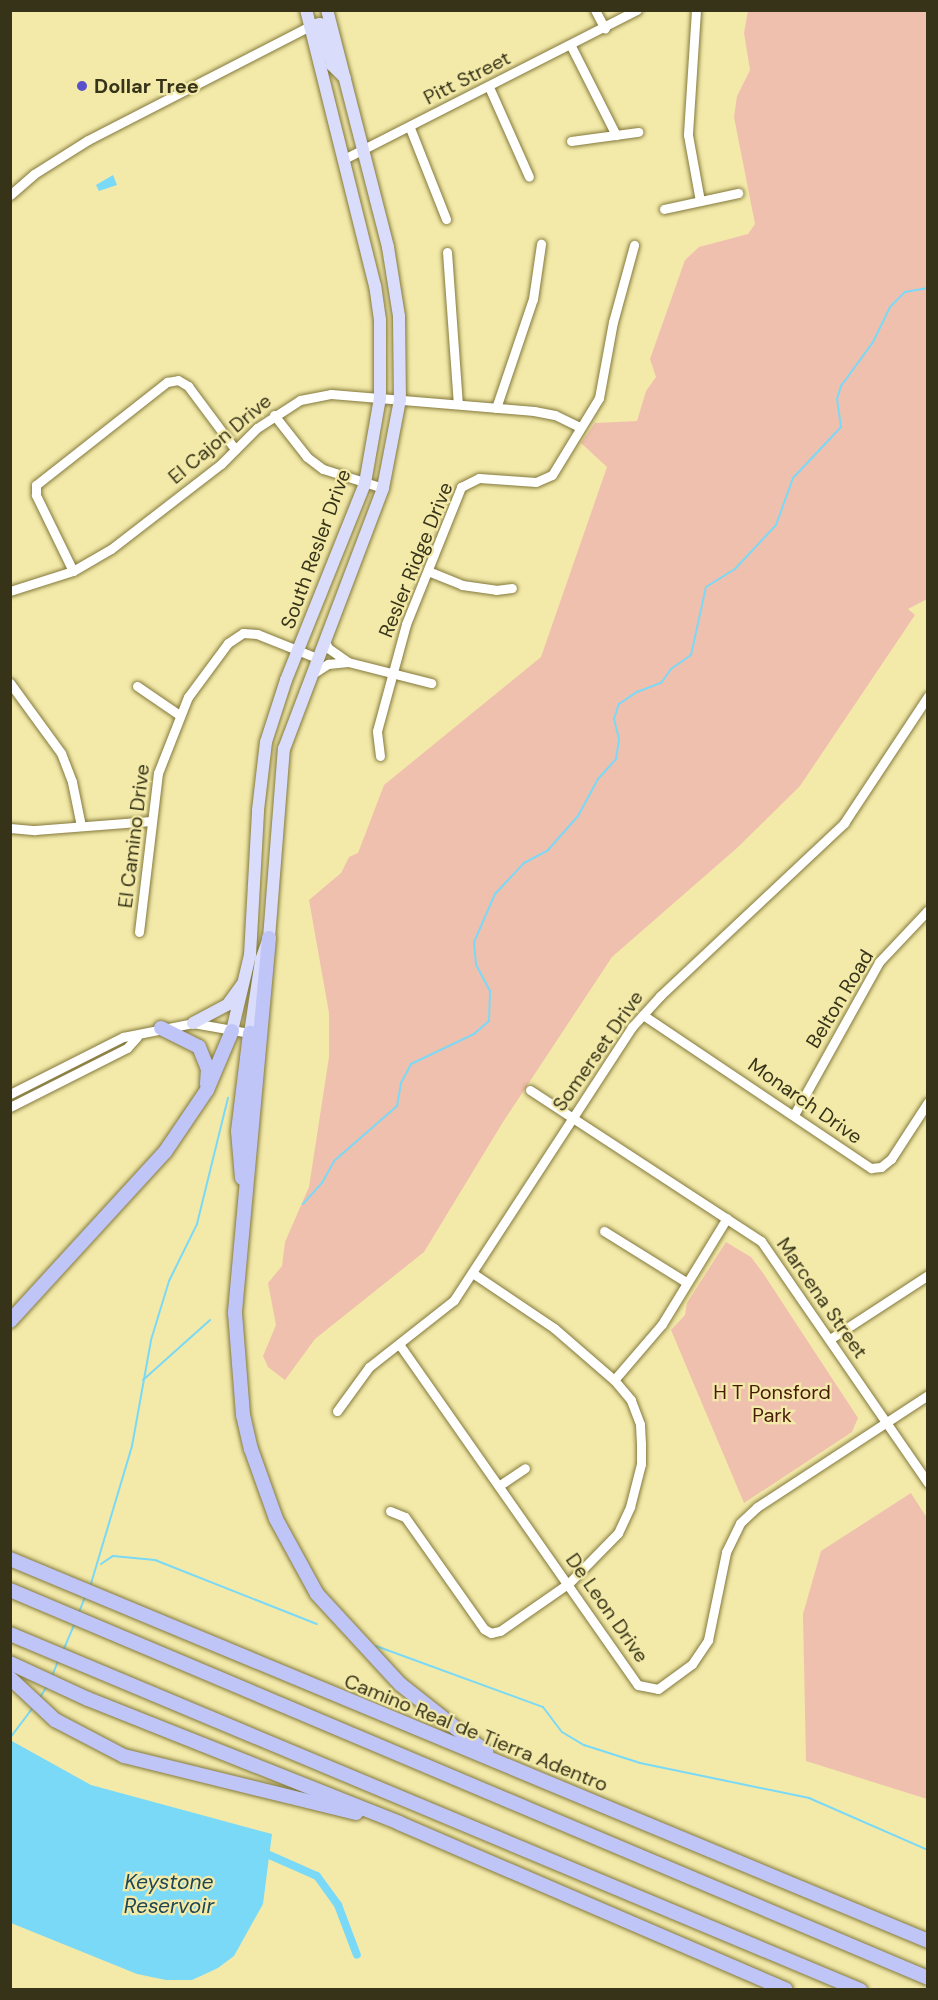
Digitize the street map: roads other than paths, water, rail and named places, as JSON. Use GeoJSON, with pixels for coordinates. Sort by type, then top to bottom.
{"type":"FeatureCollection","features":[{"type":"Feature","properties":{"kind":"highway"},"geometry":{"type":"LineString","coordinates":[[268,938],[235,1313],[238,1376],[251,1449],[276,1519],[302,1572],[348,1631],[400,1684],[499,1763]]}},
{"type":"Feature","properties":{"kind":"highway"},"geometry":{"type":"LineString","coordinates":[[161,1028],[199,1047],[208,1069],[207,1090]]}},
{"type":"Feature","properties":{"kind":"highway"},"geometry":{"type":"LineString","coordinates":[[10,1321],[147,1174],[207,1090],[232,1030]]}},
{"type":"Feature","properties":{"kind":"highway"},"geometry":{"type":"LineString","coordinates":[[245,1192],[238,1161],[238,1131],[250,1033]]}},
{"type":"Feature","properties":{"kind":"highway","name":"Camino Real de Tierra Adentro"},"geometry":{"type":"LineString","coordinates":[[10,1559],[122,1608],[927,1941]]}},
{"type":"Feature","properties":{"kind":"highway"},"geometry":{"type":"LineString","coordinates":[[10,1590],[927,1978]]}},
{"type":"Feature","properties":{"kind":"highway"},"geometry":{"type":"LineString","coordinates":[[10,1634],[860,1989]]}},
{"type":"Feature","properties":{"kind":"highway"},"geometry":{"type":"LineString","coordinates":[[13,1669],[399,1823],[786,1989]]}},
{"type":"Feature","properties":{"kind":"highway"},"geometry":{"type":"LineString","coordinates":[[13,1669],[55,1720],[124,1756],[399,1823]]}},
{"type":"Feature","properties":{"kind":"main road","name":"South Resler Drive"},"geometry":{"type":"LineString","coordinates":[[232,1030],[247,980],[262,766],[275,710],[365,483],[380,398],[380,320],[375,286],[306,10]]}},
{"type":"Feature","properties":{"kind":"main road","name":"South Resler Drive"},"geometry":{"type":"LineString","coordinates":[[250,1033],[261,960],[268,938],[280,778],[291,727],[383,488],[400,400],[399,316],[388,247],[327,10]]}},
{"type":"Feature","properties":{"kind":"main road"},"geometry":{"type":"LineString","coordinates":[[310,26],[320,24],[332,66],[345,78]]}},
{"type":"Feature","properties":{"kind":"main road"},"geometry":{"type":"LineString","coordinates":[[193,1023],[228,1004],[247,980]]}},
{"type":"Feature","properties":{"kind":"street"},"geometry":{"type":"LineString","coordinates":[[595,10],[605,29]]}},
{"type":"Feature","properties":{"kind":"street","name":"Pitt Street"},"geometry":{"type":"LineString","coordinates":[[344,159],[605,29],[637,10]]}},
{"type":"Feature","properties":{"kind":"street"},"geometry":{"type":"LineString","coordinates":[[696,10],[688,135],[700,201]]}},
{"type":"Feature","properties":{"kind":"street"},"geometry":{"type":"LineString","coordinates":[[10,195],[34,174],[79,146],[310,26]]}},
{"type":"Feature","properties":{"kind":"street"},"geometry":{"type":"LineString","coordinates":[[571,46],[616,135]]}},
{"type":"Feature","properties":{"kind":"street"},"geometry":{"type":"LineString","coordinates":[[489,87],[529,177]]}},
{"type":"Feature","properties":{"kind":"street"},"geometry":{"type":"LineString","coordinates":[[410,128],[446,219]]}},
{"type":"Feature","properties":{"kind":"street"},"geometry":{"type":"LineString","coordinates":[[571,141],[638,132]]}},
{"type":"Feature","properties":{"kind":"street"},"geometry":{"type":"LineString","coordinates":[[663,209],[738,193]]}},
{"type":"Feature","properties":{"kind":"street"},"geometry":{"type":"LineString","coordinates":[[495,408],[533,299],[541,244]]}},
{"type":"Feature","properties":{"kind":"street"},"geometry":{"type":"LineString","coordinates":[[580,427],[599,398],[615,313],[634,245]]}},
{"type":"Feature","properties":{"kind":"street"},"geometry":{"type":"LineString","coordinates":[[447,252],[458,404]]}},
{"type":"Feature","properties":{"kind":"street"},"geometry":{"type":"LineString","coordinates":[[73,572],[36,495],[36,485],[167,382],[178,380],[188,386],[235,449]]}},
{"type":"Feature","properties":{"kind":"street","name":"El Cajon Drive"},"geometry":{"type":"LineString","coordinates":[[10,591],[73,572],[111,549],[293,402],[319,395],[458,404],[543,412],[580,427]]}},
{"type":"Feature","properties":{"kind":"street"},"geometry":{"type":"LineString","coordinates":[[274,416],[315,464],[383,488]]}},
{"type":"Feature","properties":{"kind":"street","name":"Resler Ridge Drive"},"geometry":{"type":"LineString","coordinates":[[380,756],[377,731],[392,673],[461,487],[479,478],[545,480],[580,427]]}},
{"type":"Feature","properties":{"kind":"street"},"geometry":{"type":"LineString","coordinates":[[428,571],[462,585],[496,590],[512,588]]}},
{"type":"Feature","properties":{"kind":"street","name":"El Camino Drive"},"geometry":{"type":"LineString","coordinates":[[139,932],[158,773],[178,714],[197,683],[236,637],[257,634],[317,658]]}},
{"type":"Feature","properties":{"kind":"street"},"geometry":{"type":"LineString","coordinates":[[324,639],[328,648],[348,662],[430,683]]}},
{"type":"Feature","properties":{"kind":"street"},"geometry":{"type":"LineString","coordinates":[[308,680],[320,667],[348,662]]}},
{"type":"Feature","properties":{"kind":"street"},"geometry":{"type":"LineString","coordinates":[[10,683],[61,753],[72,782],[81,826]]}},
{"type":"Feature","properties":{"kind":"street"},"geometry":{"type":"LineString","coordinates":[[137,686],[178,714]]}},
{"type":"Feature","properties":{"kind":"street","name":"Somerset Drive"},"geometry":{"type":"LineString","coordinates":[[337,1411],[358,1379],[449,1305],[474,1274],[572,1118],[643,1015],[844,823],[927,696]]}},
{"type":"Feature","properties":{"kind":"street"},"geometry":{"type":"LineString","coordinates":[[10,828],[151,821]]}},
{"type":"Feature","properties":{"kind":"street","name":"Belton Road"},"geometry":{"type":"LineString","coordinates":[[795,1113],[874,971],[927,910]]}},
{"type":"Feature","properties":{"kind":"street","name":"Monarch Drive"},"geometry":{"type":"LineString","coordinates":[[643,1015],[795,1113],[871,1168],[891,1159],[927,1102]]}},
{"type":"Feature","properties":{"kind":"street"},"geometry":{"type":"LineString","coordinates":[[10,1094],[123,1037],[137,1037],[161,1028],[193,1023],[250,1033]]}},
{"type":"Feature","properties":{"kind":"street"},"geometry":{"type":"LineString","coordinates":[[10,1107],[127,1048],[137,1037]]}},
{"type":"Feature","properties":{"kind":"street","name":"Marcena Street"},"geometry":{"type":"LineString","coordinates":[[530,1090],[761,1241],[830,1339],[883,1424],[927,1483]]}},
{"type":"Feature","properties":{"kind":"street"},"geometry":{"type":"LineString","coordinates":[[614,1380],[662,1324],[727,1218]]}},
{"type":"Feature","properties":{"kind":"street"},"geometry":{"type":"LineString","coordinates":[[604,1231],[686,1282]]}},
{"type":"Feature","properties":{"kind":"street"},"geometry":{"type":"LineString","coordinates":[[390,1511],[405,1517],[484,1629],[491,1633],[500,1631],[569,1583],[618,1533],[630,1507],[641,1464],[640,1424],[631,1400],[614,1380],[554,1328],[474,1274]]}},
{"type":"Feature","properties":{"kind":"street"},"geometry":{"type":"LineString","coordinates":[[830,1339],[927,1275]]}},
{"type":"Feature","properties":{"kind":"street","name":"De Leon Drive"},"geometry":{"type":"LineString","coordinates":[[399,1344],[569,1583],[638,1685],[658,1689],[692,1664],[708,1640],[726,1552],[740,1523],[757,1507],[927,1395]]}},
{"type":"Feature","properties":{"kind":"street"},"geometry":{"type":"LineString","coordinates":[[500,1485],[525,1467]]}},
{"type":"Feature","properties":{"kind":"water"},"geometry":{"type":"Polygon","coordinates":[[[113,175],[117,185],[99,191],[96,185],[113,175]]]}},
{"type":"Feature","properties":{"kind":"water","name":"Keystone Reservoir"},"geometry":{"type":"Polygon","coordinates":[[[10,1740],[91,1785],[272,1834],[263,1904],[234,1956],[218,1968],[192,1980],[166,1980],[137,1974],[11,1923],[10,1740]]]}},
{"type":"Feature","properties":{"kind":"waterway"},"geometry":{"type":"LineString","coordinates":[[303,1204],[322,1183],[334,1161],[397,1106],[401,1083],[411,1064],[474,1034],[489,1021],[490,991],[476,965],[474,942],[495,894],[524,863],[548,850],[578,816],[598,779],[616,759],[619,739],[614,719],[619,704],[637,692],[661,683],[671,669],[691,655],[706,587],[735,569],[776,525],[793,478],[841,427],[837,399],[841,386],[873,342],[890,307],[905,292],[928,288]]}},
{"type":"Feature","properties":{"kind":"waterway"},"geometry":{"type":"LineString","coordinates":[[90,1587],[132,1446],[151,1340],[169,1281],[197,1224],[228,1098]]}},
{"type":"Feature","properties":{"kind":"waterway"},"geometry":{"type":"LineString","coordinates":[[143,1380],[210,1320]]}},
{"type":"Feature","properties":{"kind":"waterway"},"geometry":{"type":"LineString","coordinates":[[101,1564],[113,1556],[155,1560],[317,1624]]}},
{"type":"Feature","properties":{"kind":"waterway"},"geometry":{"type":"LineString","coordinates":[[79,1612],[86,1595]]}},
{"type":"Feature","properties":{"kind":"waterway"},"geometry":{"type":"LineString","coordinates":[[63,1651],[75,1623]]}},
{"type":"Feature","properties":{"kind":"waterway"},"geometry":{"type":"LineString","coordinates":[[376,1646],[543,1707],[562,1732],[584,1745],[640,1763],[809,1798],[928,1850]]}},
{"type":"Feature","properties":{"kind":"waterway"},"geometry":{"type":"LineString","coordinates":[[52,1676],[59,1659]]}},
{"type":"Feature","properties":{"kind":"waterway"},"geometry":{"type":"LineString","coordinates":[[39,1699],[47,1686]]}},
{"type":"Feature","properties":{"kind":"waterway"},"geometry":{"type":"LineString","coordinates":[[10,1738],[34,1706]]}},
{"type":"Feature","properties":{"kind":"waterway"},"geometry":{"type":"LineString","coordinates":[[258,1850],[317,1876],[338,1905],[357,1955]]}},
{"type":"Feature","properties":{"kind":"place","name":"Dollar Tree"},"geometry":{"type":"Point","coordinates":[82,86]}},
{"type":"Feature","properties":{"kind":"park label","name":"H T Ponsford Park"},"geometry":{"type":"Point","coordinates":[772,1404]}}]}
